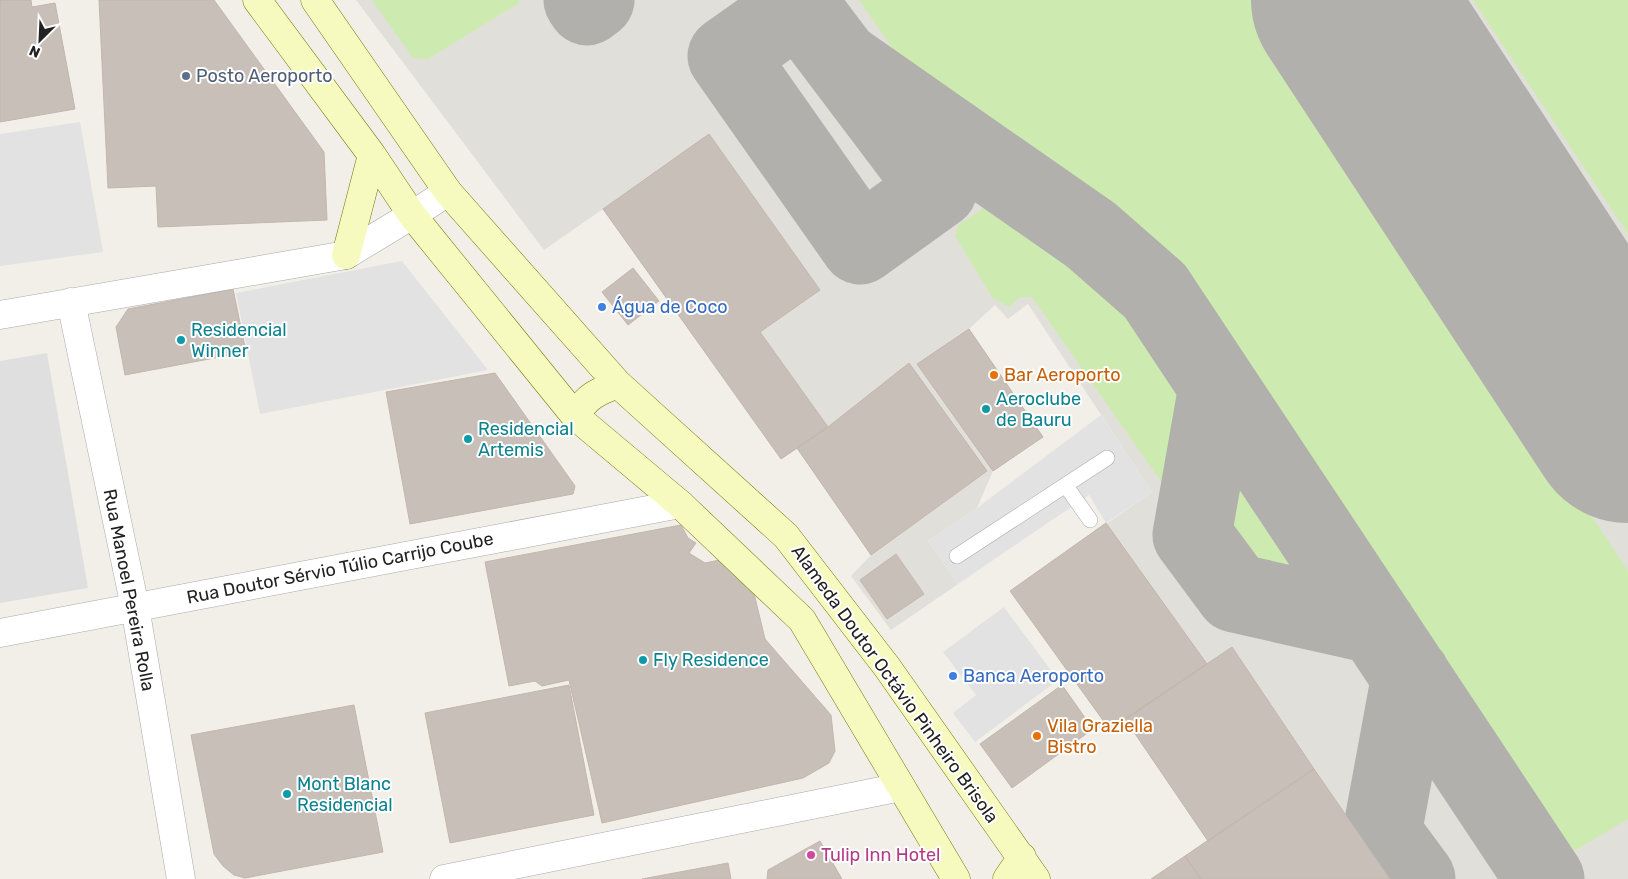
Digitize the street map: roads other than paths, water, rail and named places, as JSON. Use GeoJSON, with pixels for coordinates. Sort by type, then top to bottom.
{"type":"FeatureCollection","features":[{"type":"Feature","properties":{"kind":"street"},"geometry":{"type":"LineString","coordinates":[[258,0],[372,155],[412,215],[575,416],[680,504],[802,620],[956,879]]}},
{"type":"Feature","properties":{"kind":"street","name":"Alameda Doutor Octávio Pinheiro Brisola"},"geometry":{"type":"LineString","coordinates":[[315,0],[448,192],[618,384],[786,536],[887,667],[1022,872]]}},
{"type":"Feature","properties":{"kind":"street"},"geometry":{"type":"LineString","coordinates":[[346,255],[372,155]]}},
{"type":"Feature","properties":{"kind":"street"},"geometry":{"type":"LineString","coordinates":[[0,315],[346,255],[448,192]]}},
{"type":"Feature","properties":{"kind":"street","name":"Rua Manoel Pereira Rolla"},"geometry":{"type":"LineString","coordinates":[[71,302],[135,607],[181,879]]}},
{"type":"Feature","properties":{"kind":"street"},"geometry":{"type":"LineString","coordinates":[[575,416],[590,396],[618,384]]}},
{"type":"Feature","properties":{"kind":"street","name":"Rua Doutor Sérvio Túlio Carrijo Coube"},"geometry":{"type":"LineString","coordinates":[[0,633],[680,504]]}},
{"type":"Feature","properties":{"kind":"street"},"geometry":{"type":"LineString","coordinates":[[444,879],[901,786]]}},
{"type":"Feature","properties":{"kind":"lane"},"geometry":{"type":"LineString","coordinates":[[957,556],[1107,458]]}},
{"type":"Feature","properties":{"kind":"lane"},"geometry":{"type":"LineString","coordinates":[[1066,486],[1090,520]]}},
{"type":"Feature","properties":{"kind":"place","name":"Posto Aeroporto"},"geometry":{"type":"Point","coordinates":[186,76]}},
{"type":"Feature","properties":{"kind":"place","name":"Água de Coco"},"geometry":{"type":"Point","coordinates":[602,307]}},
{"type":"Feature","properties":{"kind":"place","name":"Residencial Winner"},"geometry":{"type":"Point","coordinates":[181,340]}},
{"type":"Feature","properties":{"kind":"place","name":"Bar Aeroporto"},"geometry":{"type":"Point","coordinates":[994,375]}},
{"type":"Feature","properties":{"kind":"place","name":"Aeroclube de Bauru"},"geometry":{"type":"Point","coordinates":[986,409]}},
{"type":"Feature","properties":{"kind":"place","name":"Residencial Artemis"},"geometry":{"type":"Point","coordinates":[468,439]}},
{"type":"Feature","properties":{"kind":"place","name":"Fly Residence"},"geometry":{"type":"Point","coordinates":[643,660]}},
{"type":"Feature","properties":{"kind":"place","name":"Banca Aeroporto"},"geometry":{"type":"Point","coordinates":[953,676]}},
{"type":"Feature","properties":{"kind":"place","name":"Vila Graziella Bistro"},"geometry":{"type":"Point","coordinates":[1037,736]}},
{"type":"Feature","properties":{"kind":"place","name":"Mont Blanc Residencial"},"geometry":{"type":"Point","coordinates":[287,794]}},
{"type":"Feature","properties":{"kind":"place","name":"Tulip Inn Hotel"},"geometry":{"type":"Point","coordinates":[811,855]}}]}
